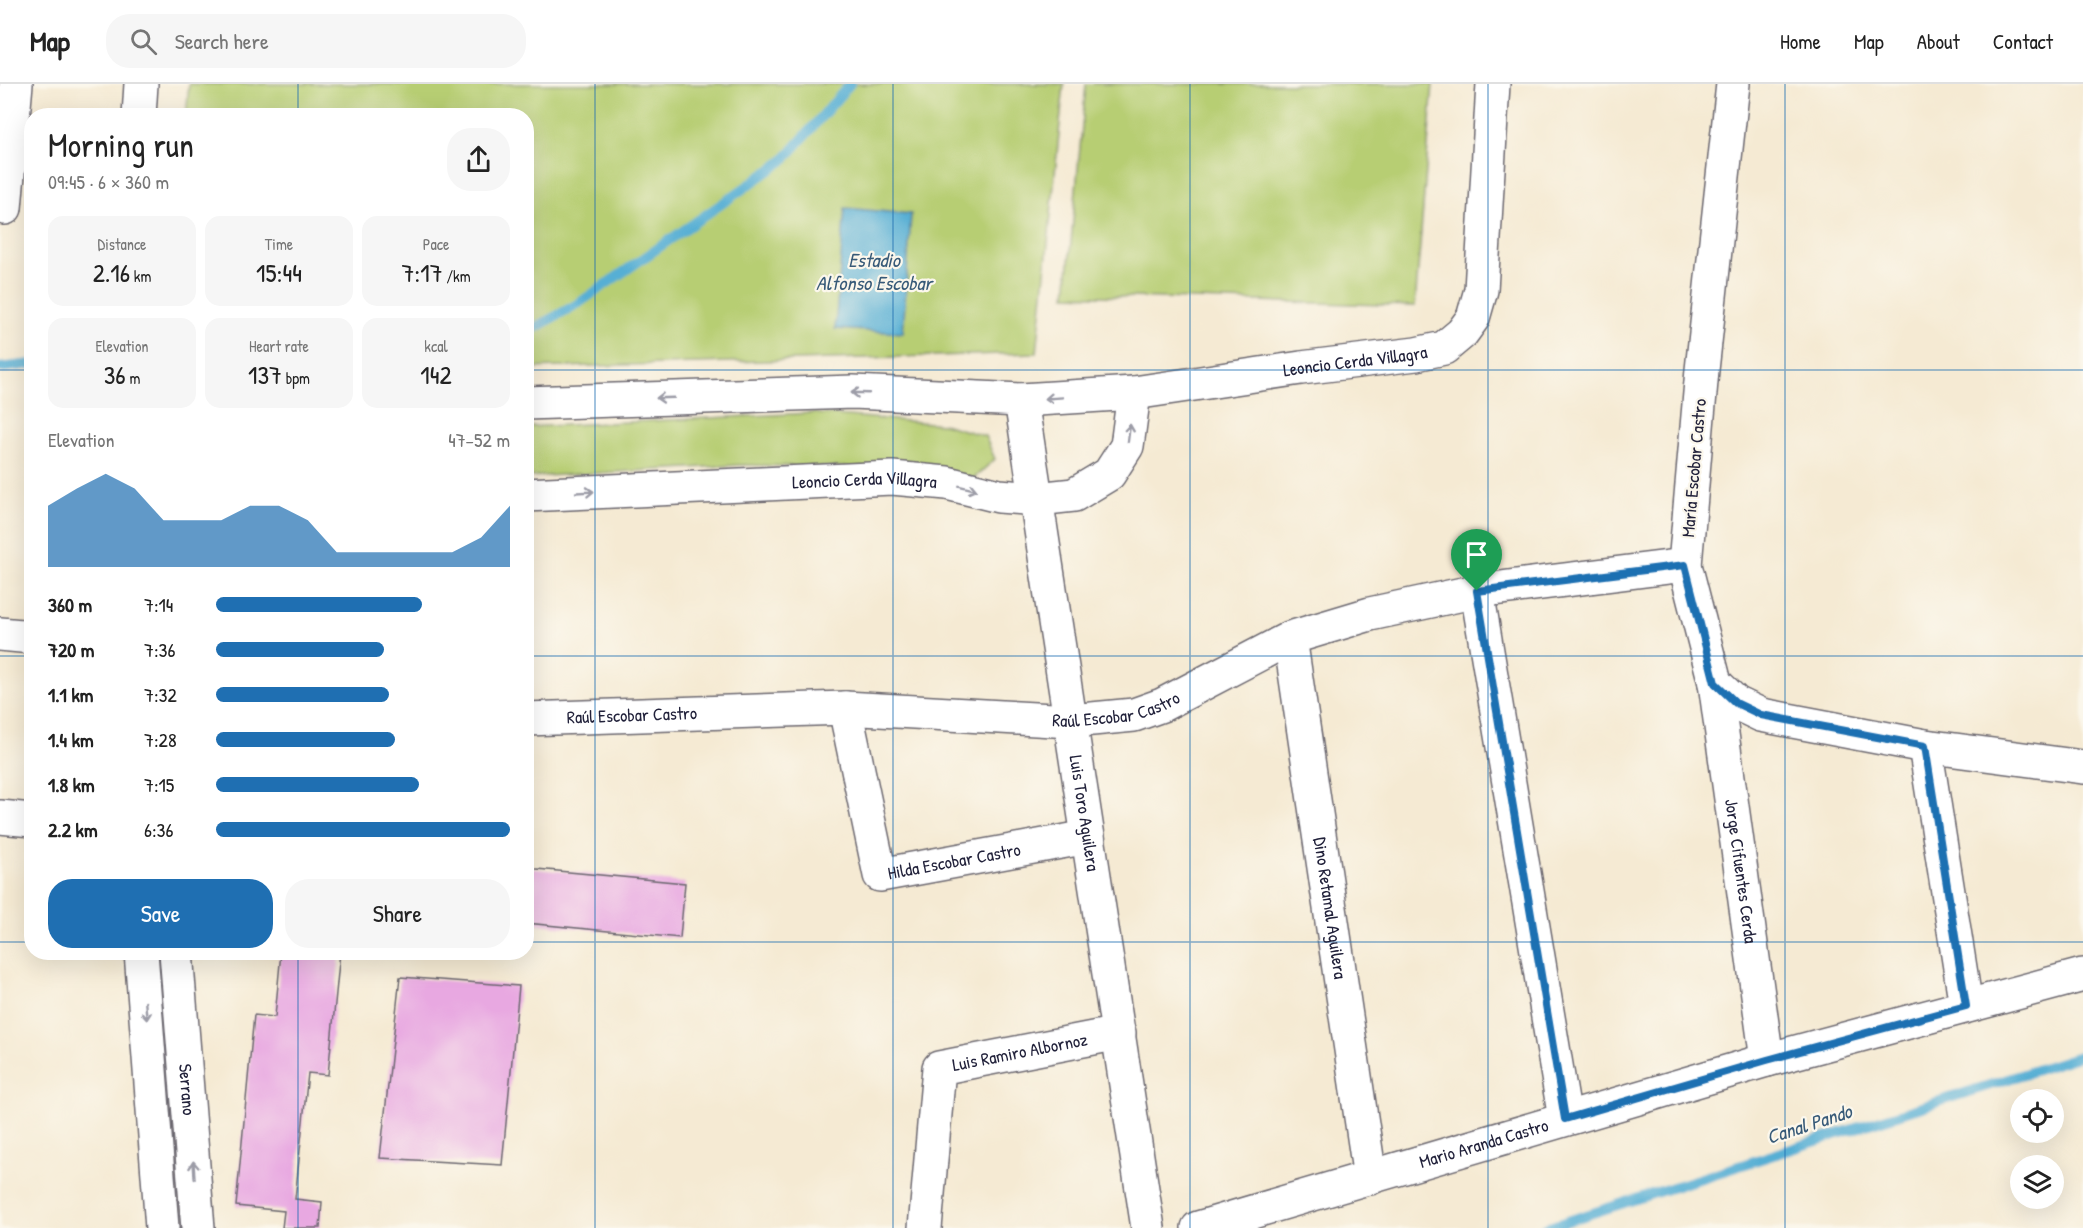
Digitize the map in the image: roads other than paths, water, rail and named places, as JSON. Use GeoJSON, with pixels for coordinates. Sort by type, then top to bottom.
{"type":"FeatureCollection","features":[{"type":"Feature","properties":{"kind":"street"},"geometry":{"type":"LineString","coordinates":[[12,209],[16,84]]}},
{"type":"Feature","properties":{"kind":"street"},"geometry":{"type":"LineString","coordinates":[[140,108],[141,84]]}},
{"type":"Feature","properties":{"kind":"street","name":"Leoncio Cerda Villagra"},"geometry":{"type":"LineString","coordinates":[[534,403],[853,392],[1022,400],[1134,393],[1301,368],[1416,354],[1444,348],[1462,333],[1473,318],[1481,290],[1493,84]]}},
{"type":"Feature","properties":{"kind":"street","name":"María Escobar Castro"},"geometry":{"type":"LineString","coordinates":[[1715,683],[1685,565],[1702,370],[1733,84]]}},
{"type":"Feature","properties":{"kind":"street","name":"Leoncio Cerda Villagra"},"geometry":{"type":"LineString","coordinates":[[534,495],[892,477],[947,483],[999,496],[1037,499],[1074,495],[1110,474],[1127,446],[1134,393]]}},
{"type":"Feature","properties":{"kind":"street","name":"Luis Toro Aguilera"},"geometry":{"type":"LineString","coordinates":[[1022,400],[1148,1228]]}},
{"type":"Feature","properties":{"kind":"street","name":"Raúl Escobar Castro"},"geometry":{"type":"LineString","coordinates":[[534,719],[845,708],[1071,721],[1134,715],[1162,705],[1290,638],[1370,614],[1477,591],[1685,565]]}},
{"type":"Feature","properties":{"kind":"street"},"geometry":{"type":"LineString","coordinates":[[1477,591],[1565,1119]]}},
{"type":"Feature","properties":{"kind":"street"},"geometry":{"type":"LineString","coordinates":[[0,634],[24,636]]}},
{"type":"Feature","properties":{"kind":"street","name":"Dino Retamal Aguilera"},"geometry":{"type":"LineString","coordinates":[[1290,638],[1370,1178]]}},
{"type":"Feature","properties":{"kind":"street"},"geometry":{"type":"LineString","coordinates":[[1715,683],[1736,703],[1761,715],[1925,746],[2083,766]]}},
{"type":"Feature","properties":{"kind":"street","name":"Jorge Cifuentes Cerda"},"geometry":{"type":"LineString","coordinates":[[1715,683],[1767,1060]]}},
{"type":"Feature","properties":{"kind":"street","name":"Hilda Escobar Castro"},"geometry":{"type":"LineString","coordinates":[[845,708],[880,875],[1089,837]]}},
{"type":"Feature","properties":{"kind":"street"},"geometry":{"type":"LineString","coordinates":[[1925,746],[1966,1006]]}},
{"type":"Feature","properties":{"kind":"street"},"geometry":{"type":"LineString","coordinates":[[0,817],[24,819]]}},
{"type":"Feature","properties":{"kind":"street","name":"Serrano"},"geometry":{"type":"LineString","coordinates":[[142,960],[162,1228]]}},
{"type":"Feature","properties":{"kind":"street","name":"Serrano"},"geometry":{"type":"LineString","coordinates":[[177,960],[198,1228]]}},
{"type":"Feature","properties":{"kind":"street","name":"Mario Aranda Castro"},"geometry":{"type":"LineString","coordinates":[[1198,1228],[1767,1060],[2083,975]]}},
{"type":"Feature","properties":{"kind":"street","name":"Luis Ramiro Albornoz"},"geometry":{"type":"LineString","coordinates":[[925,1228],[939,1068],[1119,1033]]}},
{"type":"Feature","properties":{"kind":"water","name":"Estadio Alfonso Escobar"},"geometry":{"type":"Polygon","coordinates":[[[845,208],[911,214],[903,333],[835,329],[845,208]]]}},
{"type":"Feature","properties":{"kind":"waterway"},"geometry":{"type":"LineString","coordinates":[[534,328],[579,303],[783,161],[850,84]]}},
{"type":"Feature","properties":{"kind":"waterway"},"geometry":{"type":"LineString","coordinates":[[0,368],[24,365]]}},
{"type":"Feature","properties":{"kind":"waterway","name":"Canal Pando"},"geometry":{"type":"LineString","coordinates":[[1546,1228],[2083,1055]]}}]}
